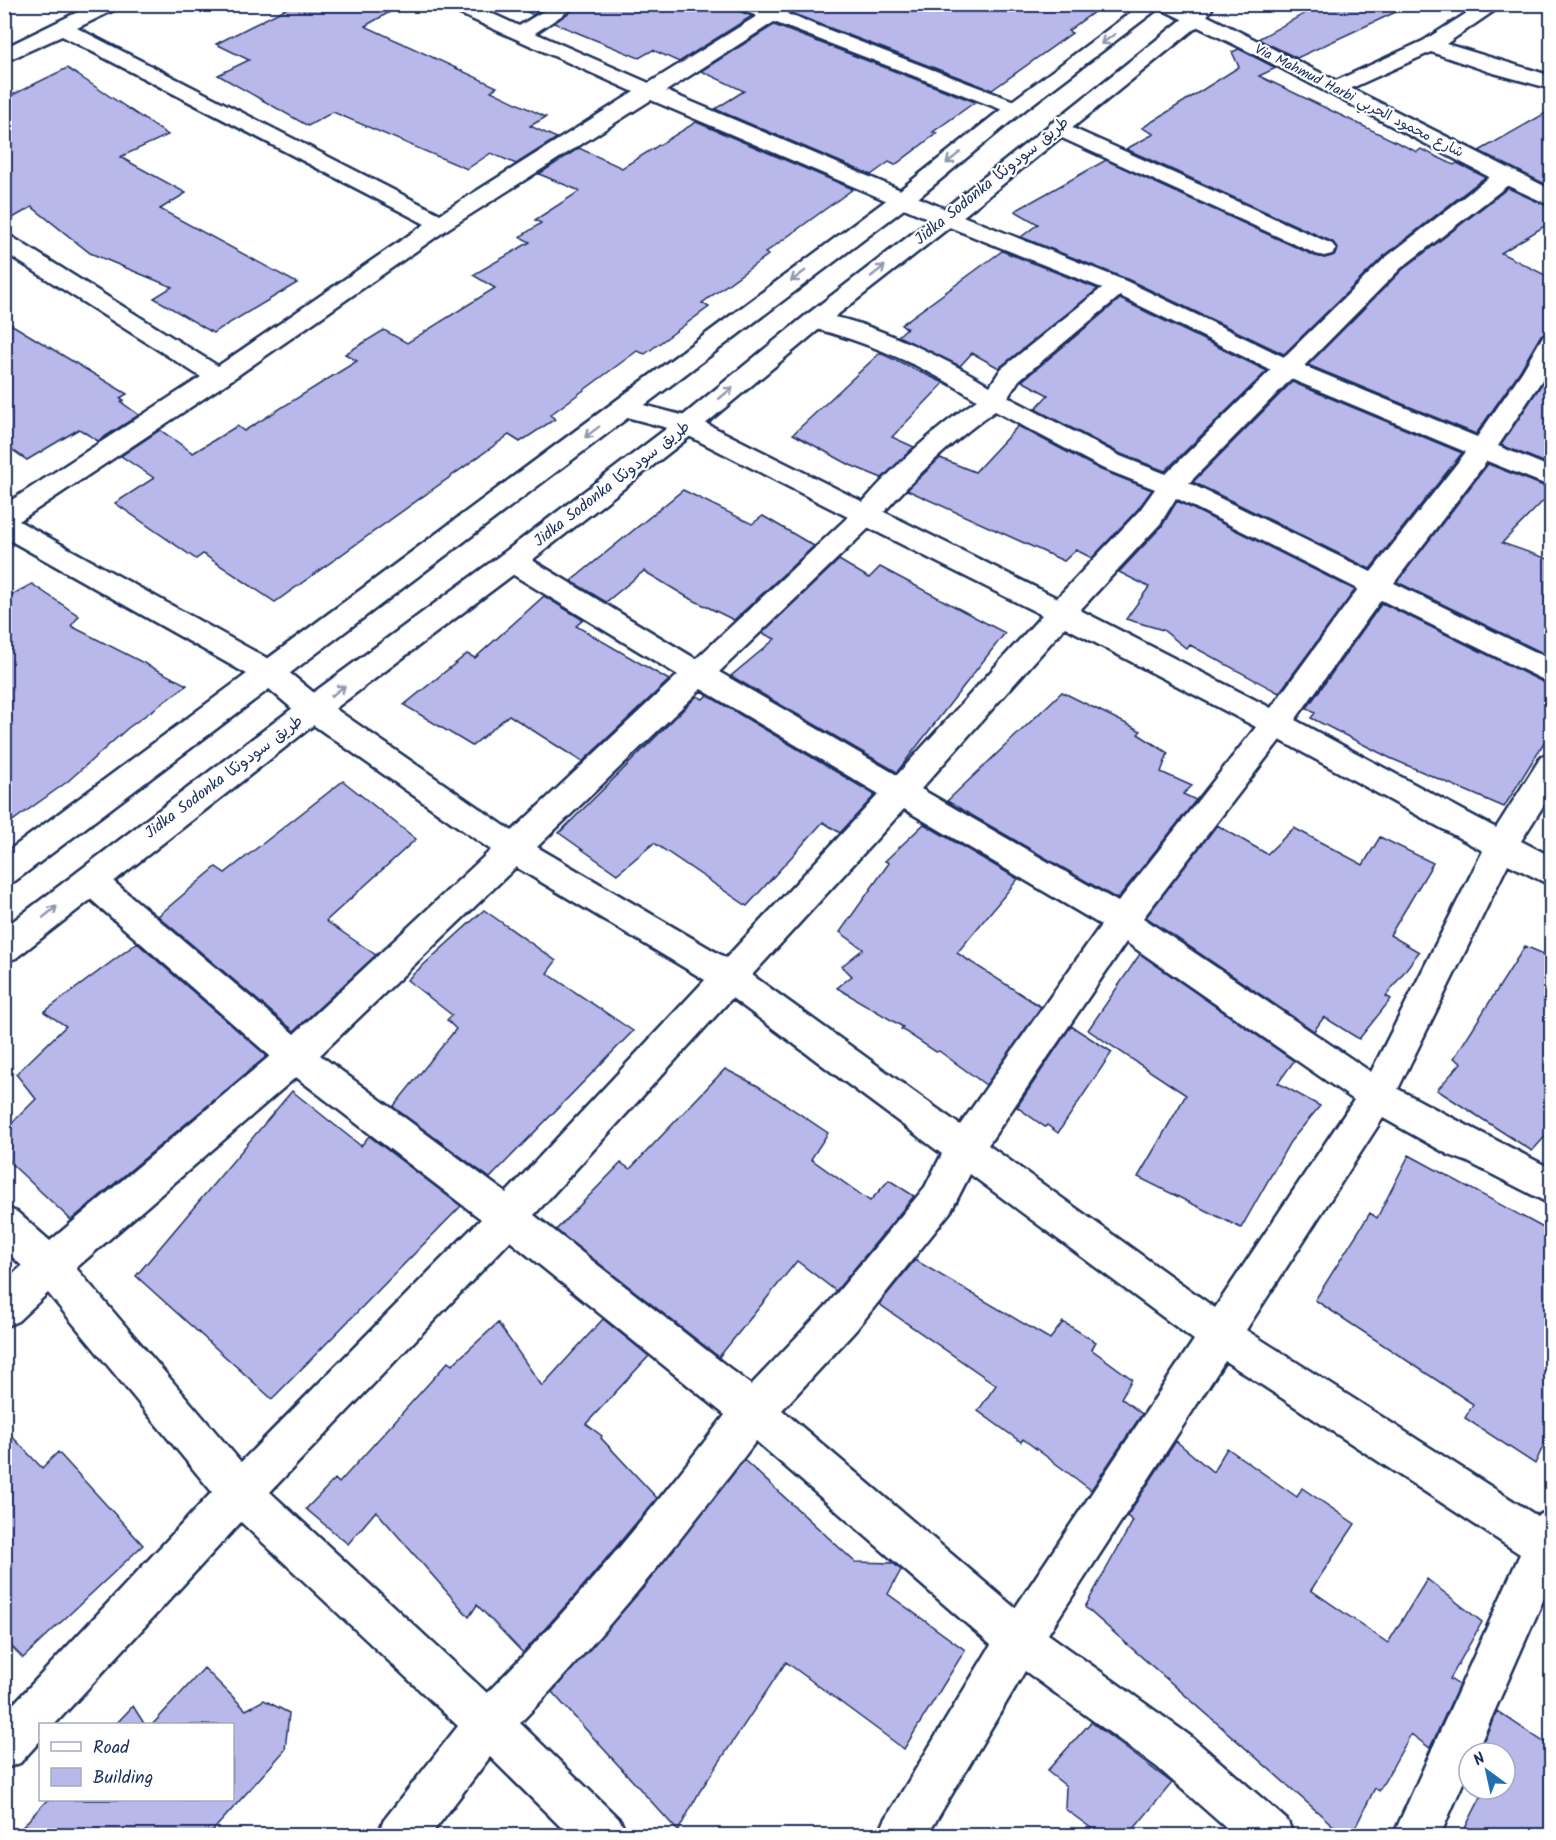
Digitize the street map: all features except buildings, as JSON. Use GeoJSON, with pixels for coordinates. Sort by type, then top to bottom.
{"type":"FeatureCollection","features":[{"type":"Feature","properties":{"kind":"street"},"geometry":{"type":"LineString","coordinates":[[4,56],[111,4]]}},
{"type":"Feature","properties":{"kind":"street"},"geometry":{"type":"LineString","coordinates":[[454,4],[651,92],[947,218],[1118,286],[1288,369],[1551,478]]}},
{"type":"Feature","properties":{"kind":"street"},"geometry":{"type":"LineString","coordinates":[[519,34],[570,4]]}},
{"type":"Feature","properties":{"kind":"street"},"geometry":{"type":"LineString","coordinates":[[744,4],[781,10],[1015,108]]}},
{"type":"Feature","properties":{"kind":"street"},"geometry":{"type":"LineString","coordinates":[[4,872],[904,198],[1015,108],[1155,4]]}},
{"type":"Feature","properties":{"kind":"street","name":"Via Mahmud Harbi شارع محمود الحربي"},"geometry":{"type":"LineString","coordinates":[[1166,4],[1201,11],[1336,88],[1551,200]]}},
{"type":"Feature","properties":{"kind":"street"},"geometry":{"type":"LineString","coordinates":[[1336,88],[1430,45],[1495,4]]}},
{"type":"Feature","properties":{"kind":"street"},"geometry":{"type":"LineString","coordinates":[[4,518],[218,377],[441,223],[781,10]]}},
{"type":"Feature","properties":{"kind":"street","name":"Jidka Sodonka طريق سودونكا"},"geometry":{"type":"LineString","coordinates":[[4,948],[688,425],[814,321],[1059,128],[1201,11]]}},
{"type":"Feature","properties":{"kind":"street"},"geometry":{"type":"LineString","coordinates":[[62,28],[441,223]]}},
{"type":"Feature","properties":{"kind":"street"},"geometry":{"type":"LineString","coordinates":[[1430,45],[1497,68],[1551,83]]}},
{"type":"Feature","properties":{"kind":"street"},"geometry":{"type":"LineString","coordinates":[[1059,128],[1324,249]]}},
{"type":"Feature","properties":{"kind":"street"},"geometry":{"type":"LineString","coordinates":[[4,1747],[240,1493],[508,1217],[1150,517],[1171,485],[1393,263],[1504,177]]}},
{"type":"Feature","properties":{"kind":"street"},"geometry":{"type":"LineString","coordinates":[[4,242],[218,377]]}},
{"type":"Feature","properties":{"kind":"street"},"geometry":{"type":"LineString","coordinates":[[4,1308],[295,1056],[865,516],[900,477],[952,429],[994,400],[1010,375],[1070,328],[1118,286]]}},
{"type":"Feature","properties":{"kind":"street"},"geometry":{"type":"LineString","coordinates":[[814,321],[879,340],[959,377],[994,400],[1132,472],[1171,485],[1551,673]]}},
{"type":"Feature","properties":{"kind":"street"},"geometry":{"type":"LineString","coordinates":[[400,1836],[488,1724],[540,1671],[663,1530],[753,1412],[842,1317],[938,1198],[963,1150],[1122,921],[1276,724],[1376,586],[1482,449],[1534,374],[1551,341]]}},
{"type":"Feature","properties":{"kind":"street"},"geometry":{"type":"LineString","coordinates":[[624,408],[688,425],[1276,724],[1551,873]]}},
{"type":"Feature","properties":{"kind":"street"},"geometry":{"type":"LineString","coordinates":[[4,525],[271,674],[314,709],[515,850],[729,977],[1219,1335],[1549,1542],[1416,1836]]}},
{"type":"Feature","properties":{"kind":"street"},"geometry":{"type":"LineString","coordinates":[[512,561],[697,673],[1122,921],[1377,1096],[1462,1143],[1479,1149],[1551,1188]]}},
{"type":"Feature","properties":{"kind":"street"},"geometry":{"type":"LineString","coordinates":[[901,1836],[1019,1640],[1377,1096],[1501,846],[1551,765]]}},
{"type":"Feature","properties":{"kind":"street"},"geometry":{"type":"LineString","coordinates":[[90,880],[295,1056],[508,1217],[753,1412],[1019,1640],[1173,1751],[1271,1836]]}},
{"type":"Feature","properties":{"kind":"street"},"geometry":{"type":"LineString","coordinates":[[4,1224],[50,1266],[240,1493],[488,1724],[604,1836]]}}]}
